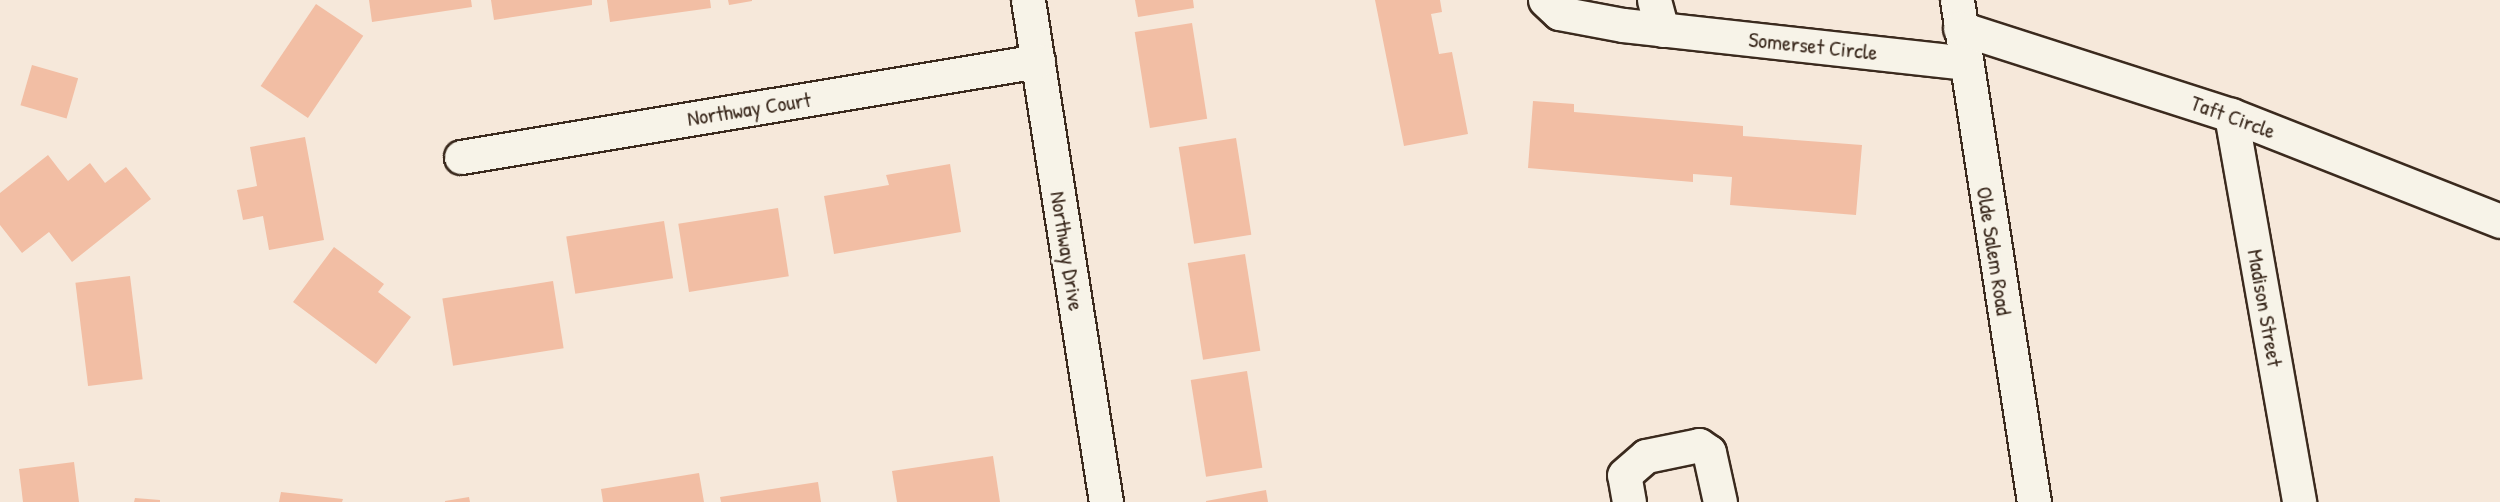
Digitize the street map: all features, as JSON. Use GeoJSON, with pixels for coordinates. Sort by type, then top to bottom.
{"type":"FeatureCollection","features":[{"type":"Feature","properties":{"kind":"street","name":"Northway Drive"},"geometry":{"type":"LineString","coordinates":[[1028,0],[1106,502]]}},
{"type":"Feature","properties":{"kind":"street","name":"Somerset Circle"},"geometry":{"type":"LineString","coordinates":[[1545,0],[1559,13],[1658,15],[1965,63]]}},
{"type":"Feature","properties":{"kind":"street","name":"Olde Salem Road"},"geometry":{"type":"LineString","coordinates":[[1959,14],[2034,502]]}},
{"type":"Feature","properties":{"kind":"street","name":"Taft Circle"},"geometry":{"type":"LineString","coordinates":[[1959,14],[2231,115],[2500,220]]}},
{"type":"Feature","properties":{"kind":"street","name":"Northway Court"},"geometry":{"type":"LineString","coordinates":[[461,157],[1038,61]]}},
{"type":"Feature","properties":{"kind":"street","name":"Madison Street"},"geometry":{"type":"LineString","coordinates":[[2231,115],[2299,502]]}},
{"type":"Feature","properties":{"kind":"street"},"geometry":{"type":"LineString","coordinates":[[1629,502],[1624,475],[1646,456],[1699,445],[1709,452],[1720,502]]}},
{"type":"Feature","properties":{"kind":"building"},"geometry":{"type":"Polygon","coordinates":[[[369,0],[471,0],[472,7],[372,22],[369,0]]]}},
{"type":"Feature","properties":{"kind":"building"},"geometry":{"type":"Polygon","coordinates":[[[491,0],[592,0],[592,5],[494,20],[491,0]]]}},
{"type":"Feature","properties":{"kind":"building"},"geometry":{"type":"Polygon","coordinates":[[[607,0],[710,0],[711,8],[610,22],[607,0]]]}},
{"type":"Feature","properties":{"kind":"building"},"geometry":{"type":"Polygon","coordinates":[[[728,0],[752,0],[752,1],[729,5],[728,0]]]}},
{"type":"Feature","properties":{"kind":"building"},"geometry":{"type":"Polygon","coordinates":[[[1135,0],[1193,0],[1194,8],[1138,17],[1135,0]]]}},
{"type":"Feature","properties":{"kind":"building"},"geometry":{"type":"Polygon","coordinates":[[[1375,0],[1440,0],[1442,12],[1431,14],[1439,54],[1452,52],[1468,134],[1404,146],[1375,0]]]}},
{"type":"Feature","properties":{"kind":"building"},"geometry":{"type":"Polygon","coordinates":[[[316,4],[363,36],[308,118],[261,86],[316,4]]]}},
{"type":"Feature","properties":{"kind":"building"},"geometry":{"type":"Polygon","coordinates":[[[1192,23],[1207,119],[1150,128],[1135,32],[1192,23]]]}},
{"type":"Feature","properties":{"kind":"building"},"geometry":{"type":"Polygon","coordinates":[[[32,65],[78,78],[67,119],[20,105],[32,65]]]}},
{"type":"Feature","properties":{"kind":"building"},"geometry":{"type":"Polygon","coordinates":[[[1533,101],[1574,104],[1574,112],[1743,126],[1743,136],[1862,145],[1856,215],[1730,205],[1732,177],[1693,174],[1693,182],[1528,168],[1533,101]]]}},
{"type":"Feature","properties":{"kind":"building"},"geometry":{"type":"Polygon","coordinates":[[[305,137],[324,240],[269,250],[263,216],[243,220],[237,190],[257,186],[250,147],[305,137]]]}},
{"type":"Feature","properties":{"kind":"building"},"geometry":{"type":"Polygon","coordinates":[[[1236,138],[1251,235],[1194,244],[1179,147],[1236,138]]]}},
{"type":"Feature","properties":{"kind":"building"},"geometry":{"type":"Polygon","coordinates":[[[48,155],[68,181],[90,163],[105,183],[126,167],[151,199],[72,262],[49,232],[22,253],[0,225],[0,193],[48,155]]]}},
{"type":"Feature","properties":{"kind":"building"},"geometry":{"type":"Polygon","coordinates":[[[950,164],[961,232],[834,254],[824,196],[889,185],[886,175],[950,164]]]}},
{"type":"Feature","properties":{"kind":"building"},"geometry":{"type":"Polygon","coordinates":[[[778,208],[789,276],[689,292],[678,224],[778,208]]]}},
{"type":"Feature","properties":{"kind":"building"},"geometry":{"type":"Polygon","coordinates":[[[664,221],[673,278],[575,294],[566,236],[664,221]]]}},
{"type":"Feature","properties":{"kind":"building"},"geometry":{"type":"Polygon","coordinates":[[[334,247],[384,284],[378,292],[411,317],[376,364],[293,302],[334,247]]]}},
{"type":"Feature","properties":{"kind":"building"},"geometry":{"type":"Polygon","coordinates":[[[1245,254],[1260,351],[1203,360],[1188,263],[1245,254]]]}},
{"type":"Feature","properties":{"kind":"building"},"geometry":{"type":"Polygon","coordinates":[[[130,276],[143,379],[88,386],[75,283],[130,276]]]}},
{"type":"Feature","properties":{"kind":"building"},"geometry":{"type":"Polygon","coordinates":[[[553,281],[564,348],[453,366],[442,299],[553,281]]]}},
{"type":"Feature","properties":{"kind":"building"},"geometry":{"type":"Polygon","coordinates":[[[1247,371],[1262,468],[1206,477],[1191,380],[1247,371]]]}},
{"type":"Feature","properties":{"kind":"building"},"geometry":{"type":"Polygon","coordinates":[[[993,456],[1000,502],[897,502],[892,471],[993,456]]]}},
{"type":"Feature","properties":{"kind":"building"},"geometry":{"type":"Polygon","coordinates":[[[74,462],[79,502],[23,502],[19,469],[74,462]]]}},
{"type":"Feature","properties":{"kind":"building"},"geometry":{"type":"Polygon","coordinates":[[[699,473],[704,502],[603,502],[601,489],[699,473]]]}},
{"type":"Feature","properties":{"kind":"building"},"geometry":{"type":"Polygon","coordinates":[[[818,482],[821,502],[721,502],[720,497],[818,482]]]}},
{"type":"Feature","properties":{"kind":"building"},"geometry":{"type":"Polygon","coordinates":[[[1266,490],[1268,502],[1206,502],[1206,501],[1266,490]]]}},
{"type":"Feature","properties":{"kind":"building"},"geometry":{"type":"Polygon","coordinates":[[[281,492],[343,499],[342,502],[279,502],[281,492]]]}},
{"type":"Feature","properties":{"kind":"building"},"geometry":{"type":"Polygon","coordinates":[[[469,497],[470,502],[445,502],[445,501],[469,497]]]}},
{"type":"Feature","properties":{"kind":"building"},"geometry":{"type":"Polygon","coordinates":[[[135,498],[160,500],[160,502],[134,502],[135,498]]]}}]}
